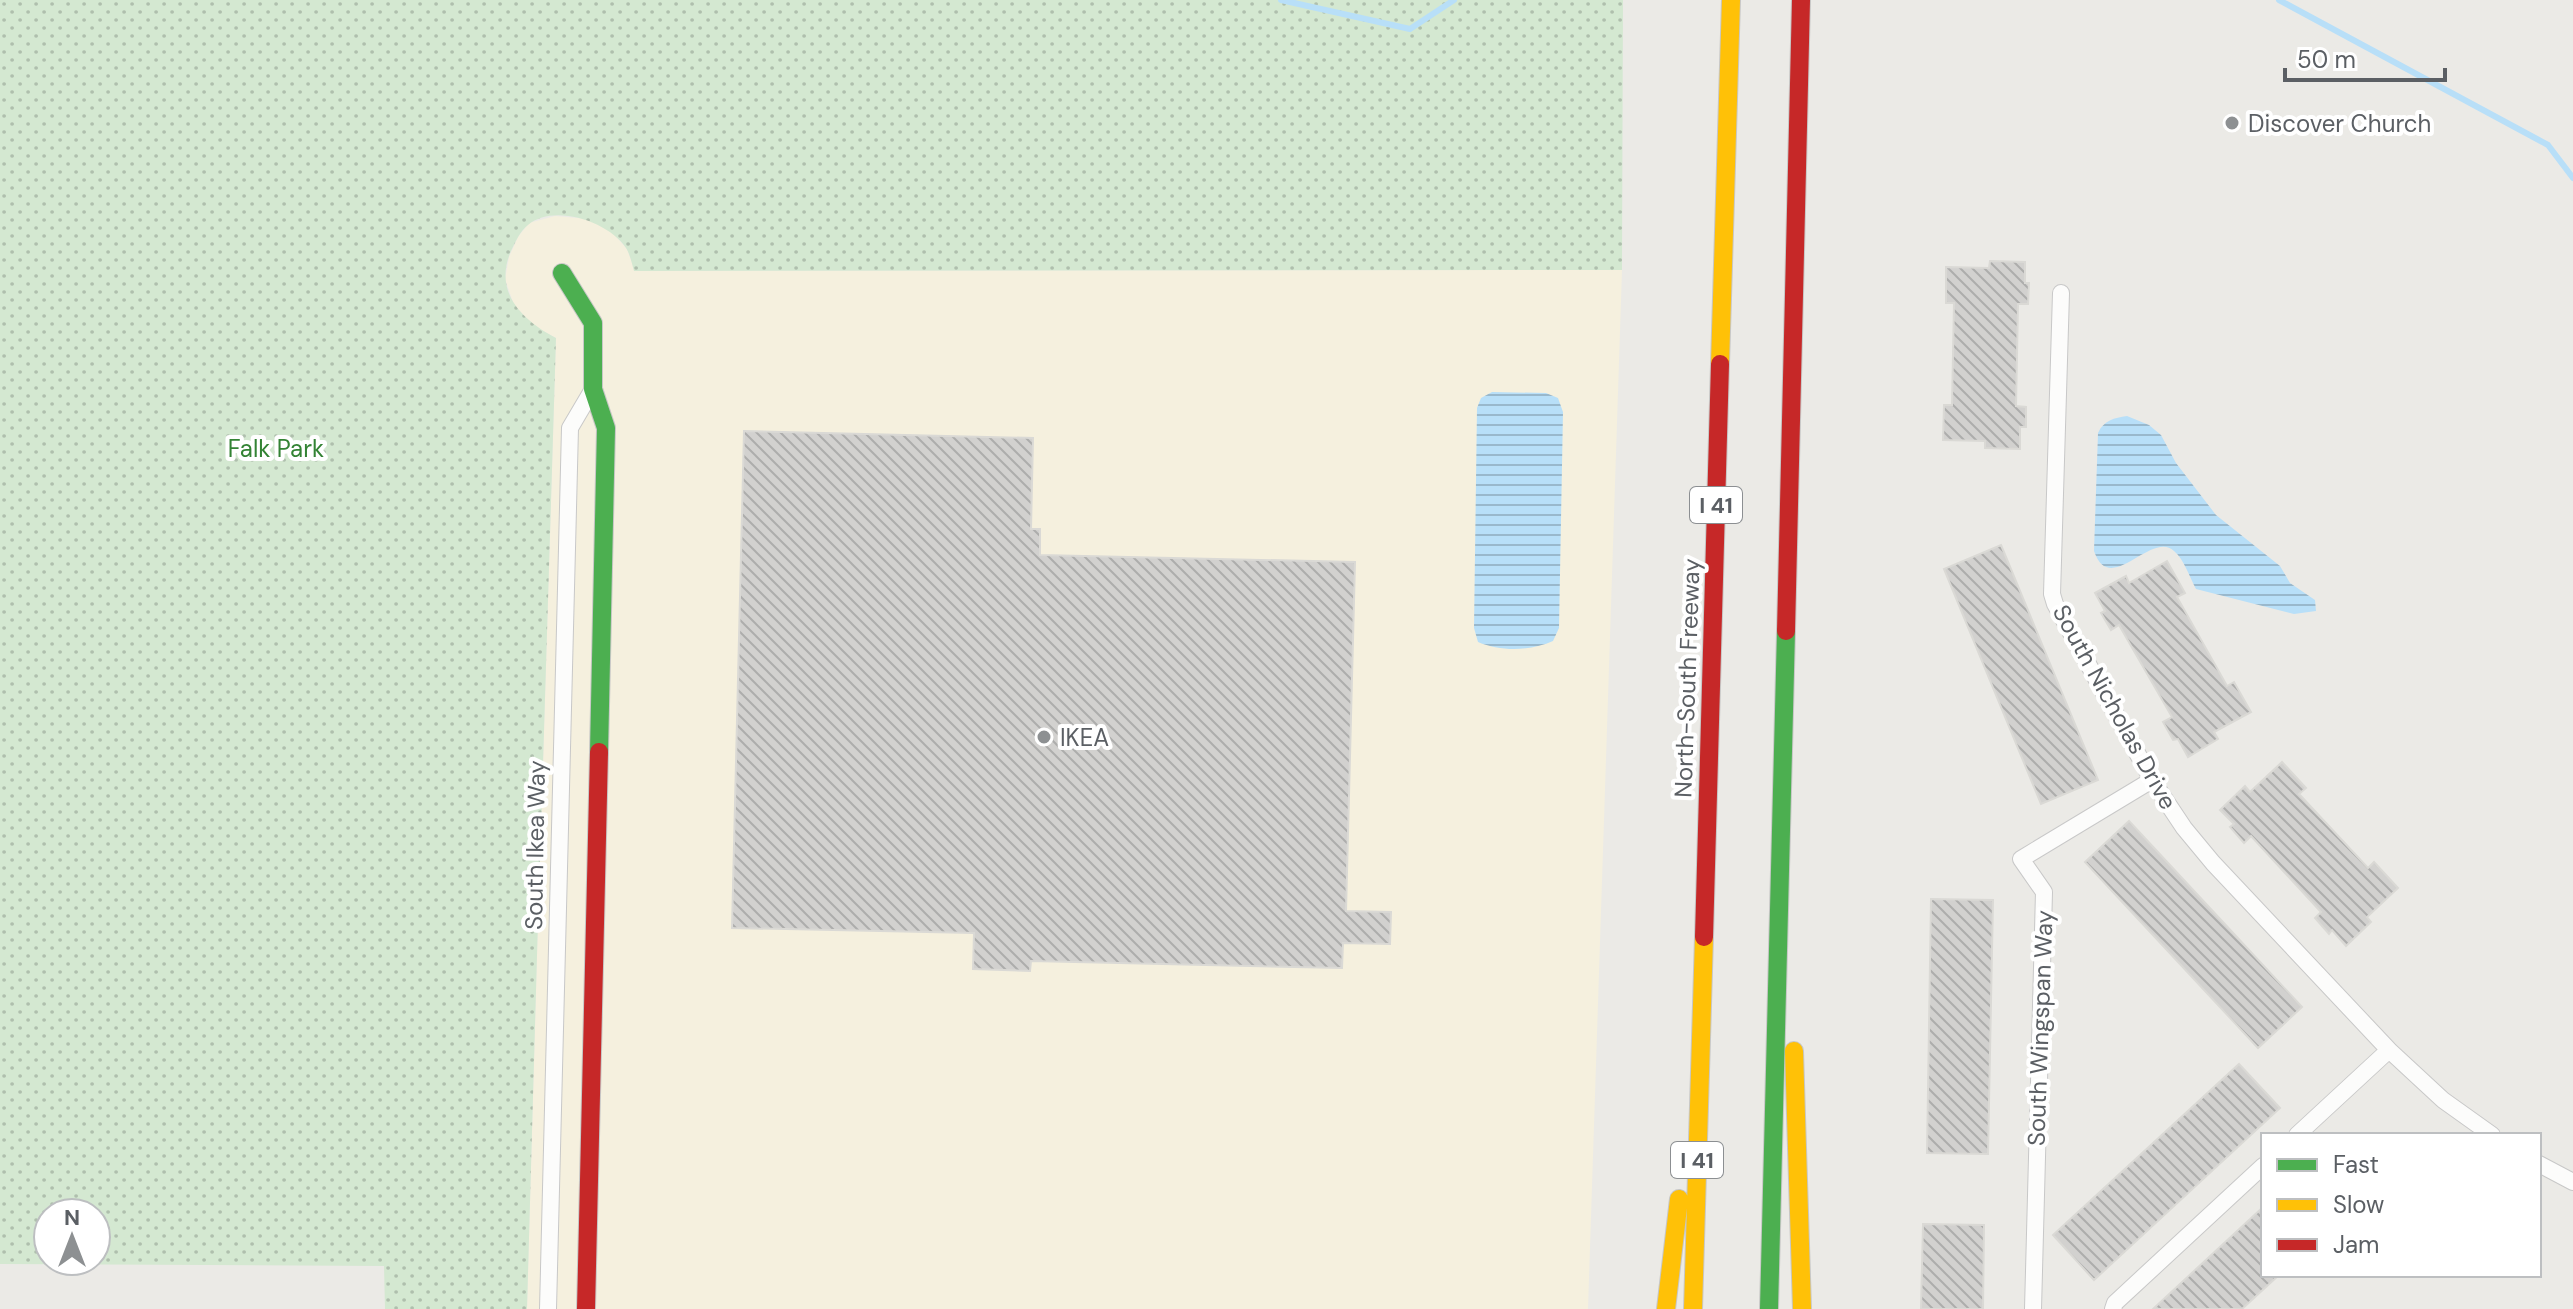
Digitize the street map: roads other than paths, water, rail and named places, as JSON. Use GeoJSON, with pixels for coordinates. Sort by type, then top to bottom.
{"type":"FeatureCollection","features":[{"type":"Feature","properties":{"kind":"main road","name":"North-South Freeway"},"geometry":{"type":"LineString","coordinates":[[1693,1309],[1731,0]]}},
{"type":"Feature","properties":{"kind":"main road"},"geometry":{"type":"LineString","coordinates":[[1769,1309],[1801,0]]}},
{"type":"Feature","properties":{"kind":"main road"},"geometry":{"type":"LineString","coordinates":[[562,273],[593,323],[593,389],[606,428],[586,1309]]}},
{"type":"Feature","properties":{"kind":"main road"},"geometry":{"type":"LineString","coordinates":[[1785,703],[1802,1309]]}},
{"type":"Feature","properties":{"kind":"main road"},"geometry":{"type":"LineString","coordinates":[[1666,1309],[1701,1011]]}},
{"type":"Feature","properties":{"kind":"street","name":"South Nicholas Drive"},"geometry":{"type":"LineString","coordinates":[[2061,293],[2052,594],[2055,604],[2152,780],[2184,828],[2213,863],[2389,1050],[2443,1100],[2489,1133]]}},
{"type":"Feature","properties":{"kind":"street","name":"South Ikea Way"},"geometry":{"type":"LineString","coordinates":[[548,1309],[570,428],[593,389]]}},
{"type":"Feature","properties":{"kind":"street","name":"South Wingspan Way"},"geometry":{"type":"LineString","coordinates":[[2033,1309],[2044,892],[2021,859],[2152,780]]}},
{"type":"Feature","properties":{"kind":"street"},"geometry":{"type":"LineString","coordinates":[[2299,1133],[2389,1050]]}},
{"type":"Feature","properties":{"kind":"street"},"geometry":{"type":"LineString","coordinates":[[2541,1165],[2573,1182]]}},
{"type":"Feature","properties":{"kind":"street"},"geometry":{"type":"LineString","coordinates":[[2113,1309],[2115,1303],[2261,1168]]}},
{"type":"Feature","properties":{"kind":"water"},"geometry":{"type":"Polygon","coordinates":[[[1492,392],[1546,393],[1558,398],[1563,412],[1559,628],[1553,641],[1526,648],[1506,649],[1478,642],[1474,628],[1477,408],[1481,398],[1492,392]]]}},
{"type":"Feature","properties":{"kind":"water"},"geometry":{"type":"Polygon","coordinates":[[[2127,416],[2149,425],[2161,435],[2176,463],[2216,515],[2280,566],[2290,583],[2315,600],[2316,611],[2294,614],[2196,589],[2181,559],[2165,547],[2154,549],[2120,566],[2110,568],[2101,564],[2094,551],[2098,433],[2110,420],[2127,416]]]}},
{"type":"Feature","properties":{"kind":"waterway"},"geometry":{"type":"LineString","coordinates":[[1281,0],[1410,29],[1454,0]]}},
{"type":"Feature","properties":{"kind":"waterway"},"geometry":{"type":"LineString","coordinates":[[2279,0],[2548,145],[2573,178]]}},
{"type":"Feature","properties":{"kind":"place","name":"Discover Church"},"geometry":{"type":"Point","coordinates":[2232,123]}},
{"type":"Feature","properties":{"kind":"place","name":"IKEA"},"geometry":{"type":"Point","coordinates":[1044,737]}},
{"type":"Feature","properties":{"kind":"park label","name":"Falk Park"},"geometry":{"type":"Point","coordinates":[276,448]}}]}
